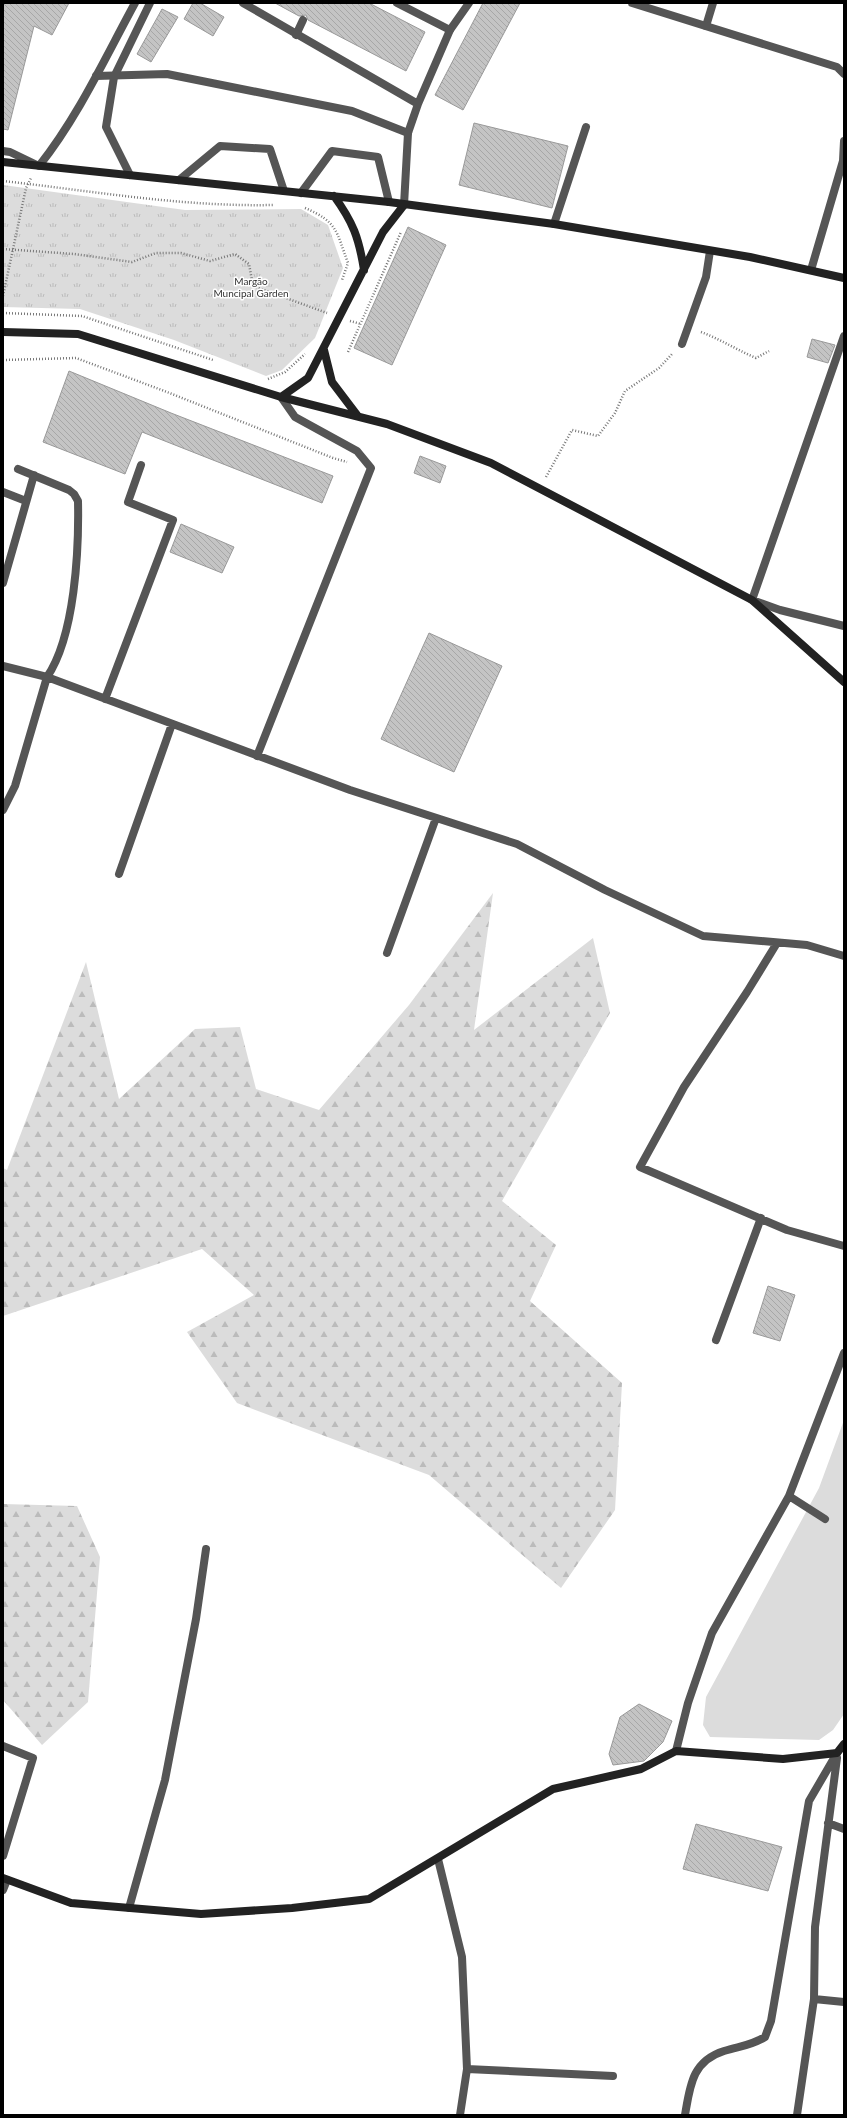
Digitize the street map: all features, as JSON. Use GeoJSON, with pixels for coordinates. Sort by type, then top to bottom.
{"type":"FeatureCollection","features":[{"type":"Feature","properties":{"kind":"main road"},"geometry":{"type":"LineString","coordinates":[[3,162],[388,202],[554,224],[710,251],[811,270],[844,278]]}},
{"type":"Feature","properties":{"kind":"main road"},"geometry":{"type":"LineString","coordinates":[[334,196],[350,218],[361,249],[364,270]]}},
{"type":"Feature","properties":{"kind":"main road"},"geometry":{"type":"LineString","coordinates":[[281,397],[308,378],[341,318],[383,232],[404,205]]}},
{"type":"Feature","properties":{"kind":"main road"},"geometry":{"type":"LineString","coordinates":[[3,332],[78,334],[281,397],[387,424],[491,464],[540,488],[752,600],[844,682]]}},
{"type":"Feature","properties":{"kind":"main road"},"geometry":{"type":"LineString","coordinates":[[324,350],[332,382],[356,415]]}},
{"type":"Feature","properties":{"kind":"main road"},"geometry":{"type":"LineString","coordinates":[[5,1879],[71,1903],[201,1914],[292,1908],[369,1899],[553,1789],[641,1769],[676,1751],[783,1759],[837,1753],[844,1744]]}},
{"type":"Feature","properties":{"kind":"street"},"geometry":{"type":"LineString","coordinates":[[3,151],[10,152],[39,166],[63,132],[96,76],[135,3]]}},
{"type":"Feature","properties":{"kind":"street"},"geometry":{"type":"LineString","coordinates":[[130,175],[106,127],[114,77],[150,3]]}},
{"type":"Feature","properties":{"kind":"street"},"geometry":{"type":"LineString","coordinates":[[243,3],[296,35],[418,104]]}},
{"type":"Feature","properties":{"kind":"street"},"geometry":{"type":"LineString","coordinates":[[397,3],[450,30]]}},
{"type":"Feature","properties":{"kind":"street"},"geometry":{"type":"LineString","coordinates":[[404,205],[408,133],[418,104],[450,30],[468,3]]}},
{"type":"Feature","properties":{"kind":"street"},"geometry":{"type":"LineString","coordinates":[[632,3],[837,67],[844,74]]}},
{"type":"Feature","properties":{"kind":"street"},"geometry":{"type":"LineString","coordinates":[[706,26],[713,3]]}},
{"type":"Feature","properties":{"kind":"street"},"geometry":{"type":"LineString","coordinates":[[296,35],[303,20]]}},
{"type":"Feature","properties":{"kind":"street"},"geometry":{"type":"LineString","coordinates":[[96,76],[114,77],[167,74],[352,111],[408,133]]}},
{"type":"Feature","properties":{"kind":"street"},"geometry":{"type":"LineString","coordinates":[[554,224],[586,127]]}},
{"type":"Feature","properties":{"kind":"street"},"geometry":{"type":"LineString","coordinates":[[811,270],[844,161],[844,141]]}},
{"type":"Feature","properties":{"kind":"street"},"geometry":{"type":"LineString","coordinates":[[179,180],[220,146],[270,149],[284,191]]}},
{"type":"Feature","properties":{"kind":"street"},"geometry":{"type":"LineString","coordinates":[[301,193],[332,151],[378,157],[388,202]]}},
{"type":"Feature","properties":{"kind":"street"},"geometry":{"type":"LineString","coordinates":[[682,344],[706,277],[710,251]]}},
{"type":"Feature","properties":{"kind":"street"},"geometry":{"type":"LineString","coordinates":[[844,336],[752,600],[780,610],[844,626]]}},
{"type":"Feature","properties":{"kind":"street"},"geometry":{"type":"LineString","coordinates":[[257,756],[371,468],[357,451],[295,417],[281,397]]}},
{"type":"Feature","properties":{"kind":"street"},"geometry":{"type":"LineString","coordinates":[[105,699],[173,520],[128,502],[141,465]]}},
{"type":"Feature","properties":{"kind":"street"},"geometry":{"type":"LineString","coordinates":[[3,810],[15,786],[47,677],[55,665],[64,643],[77,554],[78,501],[74,494],[69,490],[18,469]]}},
{"type":"Feature","properties":{"kind":"street"},"geometry":{"type":"LineString","coordinates":[[3,583],[34,475]]}},
{"type":"Feature","properties":{"kind":"street"},"geometry":{"type":"LineString","coordinates":[[3,492],[26,501]]}},
{"type":"Feature","properties":{"kind":"street"},"geometry":{"type":"LineString","coordinates":[[3,666],[47,677],[350,790],[517,844],[605,890],[703,936],[807,945],[844,956]]}},
{"type":"Feature","properties":{"kind":"street"},"geometry":{"type":"LineString","coordinates":[[119,874],[172,724]]}},
{"type":"Feature","properties":{"kind":"street"},"geometry":{"type":"LineString","coordinates":[[387,953],[436,818]]}},
{"type":"Feature","properties":{"kind":"street"},"geometry":{"type":"LineString","coordinates":[[777,943],[747,992],[684,1087],[640,1167],[787,1230],[844,1246]]}},
{"type":"Feature","properties":{"kind":"street"},"geometry":{"type":"LineString","coordinates":[[716,1340],[761,1218]]}},
{"type":"Feature","properties":{"kind":"street"},"geometry":{"type":"LineString","coordinates":[[676,1751],[688,1703],[712,1633],[789,1496],[844,1353]]}},
{"type":"Feature","properties":{"kind":"street"},"geometry":{"type":"LineString","coordinates":[[789,1496],[825,1519]]}},
{"type":"Feature","properties":{"kind":"street"},"geometry":{"type":"LineString","coordinates":[[129,1908],[165,1780],[196,1619],[206,1549]]}},
{"type":"Feature","properties":{"kind":"street"},"geometry":{"type":"LineString","coordinates":[[3,1746],[33,1758],[3,1856]]}},
{"type":"Feature","properties":{"kind":"street"},"geometry":{"type":"LineString","coordinates":[[797,2115],[814,1999],[815,1927],[837,1753]]}},
{"type":"Feature","properties":{"kind":"street"},"geometry":{"type":"LineString","coordinates":[[685,2115],[691,2081],[706,2059],[724,2051],[751,2046],[765,2037],[771,2021],[809,1801],[837,1753]]}},
{"type":"Feature","properties":{"kind":"street"},"geometry":{"type":"LineString","coordinates":[[828,1823],[844,1829]]}},
{"type":"Feature","properties":{"kind":"street"},"geometry":{"type":"LineString","coordinates":[[438,1859],[462,1958],[467,2069],[460,2115]]}},
{"type":"Feature","properties":{"kind":"street"},"geometry":{"type":"LineString","coordinates":[[3,1890],[5,1879]]}},
{"type":"Feature","properties":{"kind":"street"},"geometry":{"type":"LineString","coordinates":[[814,1999],[844,2002]]}},
{"type":"Feature","properties":{"kind":"street"},"geometry":{"type":"LineString","coordinates":[[467,2069],[613,2076]]}},
{"type":"Feature","properties":{"kind":"path"},"geometry":{"type":"LineString","coordinates":[[3,296],[26,188],[39,166]]}},
{"type":"Feature","properties":{"kind":"path"},"geometry":{"type":"LineString","coordinates":[[3,181],[155,200],[227,206],[274,205]]}},
{"type":"Feature","properties":{"kind":"path"},"geometry":{"type":"LineString","coordinates":[[304,207],[324,216],[334,227],[348,263],[340,285]]}},
{"type":"Feature","properties":{"kind":"path"},"geometry":{"type":"LineString","coordinates":[[348,352],[402,231]]}},
{"type":"Feature","properties":{"kind":"path"},"geometry":{"type":"LineString","coordinates":[[3,249],[74,254],[132,262],[156,253],[181,252],[210,261],[235,254],[249,264],[253,286],[329,314]]}},
{"type":"Feature","properties":{"kind":"path"},"geometry":{"type":"LineString","coordinates":[[326,320],[332,306]]}},
{"type":"Feature","properties":{"kind":"path"},"geometry":{"type":"LineString","coordinates":[[3,313],[82,316],[215,361]]}},
{"type":"Feature","properties":{"kind":"path"},"geometry":{"type":"LineString","coordinates":[[341,318],[361,324]]}},
{"type":"Feature","properties":{"kind":"path"},"geometry":{"type":"LineString","coordinates":[[689,327],[720,338],[737,349],[756,358],[769,351]]}},
{"type":"Feature","properties":{"kind":"path"},"geometry":{"type":"LineString","coordinates":[[540,488],[572,430],[598,436],[615,413],[625,391],[659,368],[682,344]]}},
{"type":"Feature","properties":{"kind":"path"},"geometry":{"type":"LineString","coordinates":[[267,380],[285,372],[308,350]]}},
{"type":"Feature","properties":{"kind":"path"},"geometry":{"type":"LineString","coordinates":[[3,360],[76,358],[167,392],[333,458],[348,462]]}},
{"type":"Feature","properties":{"kind":"green space","name":"Margão Muncipal Garden"},"geometry":{"type":"Polygon","coordinates":[[[3,185],[185,210],[301,209],[328,225],[343,268],[315,338],[282,370],[266,376],[174,340],[80,309],[3,307],[3,185]]]}},
{"type":"Feature","properties":{"kind":"green space"},"geometry":{"type":"Polygon","coordinates":[[[493,893],[474,1030],[593,938],[610,1013],[502,1201],[556,1245],[530,1301],[622,1383],[615,1510],[561,1588],[429,1475],[237,1403],[187,1332],[254,1295],[202,1249],[3,1316],[3,1168],[7,1170],[86,962],[119,1099],[195,1029],[240,1027],[256,1089],[319,1110],[409,1005],[493,893]]]}},
{"type":"Feature","properties":{"kind":"green space"},"geometry":{"type":"Polygon","coordinates":[[[844,1420],[844,1714],[833,1730],[819,1740],[710,1737],[703,1725],[706,1697],[819,1488],[844,1420]]]}},
{"type":"Feature","properties":{"kind":"green space"},"geometry":{"type":"Polygon","coordinates":[[[3,1504],[77,1506],[100,1557],[88,1702],[42,1745],[3,1700],[3,1504]]]}},
{"type":"Feature","properties":{"kind":"building"},"geometry":{"type":"Polygon","coordinates":[[[3,3],[69,3],[52,35],[34,26],[8,130],[3,129],[3,3]]]}},
{"type":"Feature","properties":{"kind":"building"},"geometry":{"type":"Polygon","coordinates":[[[193,3],[200,3],[224,17],[213,36],[184,19],[193,3]]]}},
{"type":"Feature","properties":{"kind":"building"},"geometry":{"type":"Polygon","coordinates":[[[275,3],[369,3],[425,32],[406,71],[308,20],[306,15],[299,16],[275,3]]]}},
{"type":"Feature","properties":{"kind":"building"},"geometry":{"type":"Polygon","coordinates":[[[483,3],[520,3],[463,110],[435,95],[483,3]]]}},
{"type":"Feature","properties":{"kind":"building"},"geometry":{"type":"Polygon","coordinates":[[[162,9],[178,17],[151,62],[137,54],[162,9]]]}},
{"type":"Feature","properties":{"kind":"building"},"geometry":{"type":"Polygon","coordinates":[[[474,123],[568,146],[552,208],[459,185],[474,123]]]}},
{"type":"Feature","properties":{"kind":"building"},"geometry":{"type":"Polygon","coordinates":[[[408,227],[446,245],[392,365],[354,348],[408,227]]]}},
{"type":"Feature","properties":{"kind":"building"},"geometry":{"type":"Polygon","coordinates":[[[812,339],[835,345],[828,363],[807,357],[812,339]]]}},
{"type":"Feature","properties":{"kind":"building"},"geometry":{"type":"Polygon","coordinates":[[[69,371],[171,413],[333,476],[322,503],[142,432],[125,474],[43,442],[69,371]]]}},
{"type":"Feature","properties":{"kind":"building"},"geometry":{"type":"Polygon","coordinates":[[[420,456],[446,466],[440,483],[414,473],[420,456]]]}},
{"type":"Feature","properties":{"kind":"building"},"geometry":{"type":"Polygon","coordinates":[[[181,524],[234,547],[222,573],[170,552],[181,524]]]}},
{"type":"Feature","properties":{"kind":"building"},"geometry":{"type":"Polygon","coordinates":[[[429,633],[502,666],[454,772],[381,739],[429,633]]]}},
{"type":"Feature","properties":{"kind":"building"},"geometry":{"type":"Polygon","coordinates":[[[768,1286],[795,1295],[780,1341],[753,1333],[768,1286]]]}},
{"type":"Feature","properties":{"kind":"building"},"geometry":{"type":"Polygon","coordinates":[[[639,1704],[672,1721],[663,1742],[644,1761],[613,1765],[609,1754],[620,1717],[639,1704]]]}},
{"type":"Feature","properties":{"kind":"building"},"geometry":{"type":"Polygon","coordinates":[[[696,1824],[782,1847],[768,1891],[683,1869],[696,1824]]]}}]}
